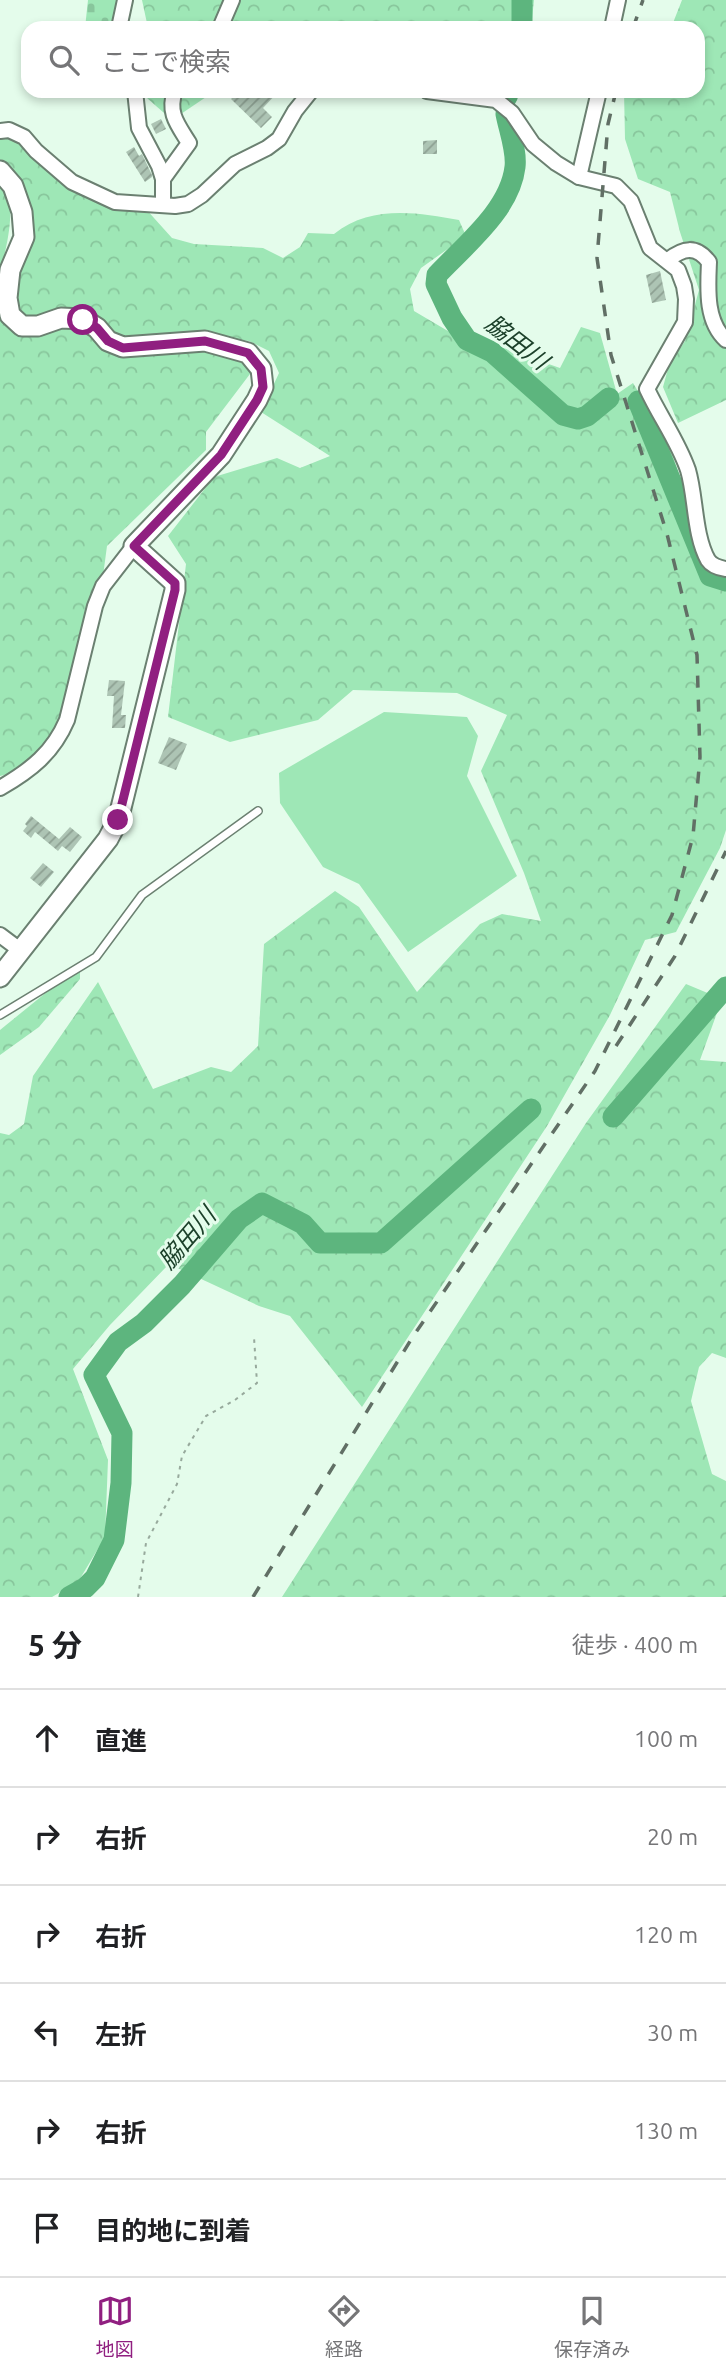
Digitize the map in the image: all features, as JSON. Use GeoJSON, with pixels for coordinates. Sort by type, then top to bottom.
{"type":"FeatureCollection","features":[{"type":"Feature","properties":{"kind":"street"},"geometry":{"type":"LineString","coordinates":[[120,21],[125,0]]}},
{"type":"Feature","properties":{"kind":"street"},"geometry":{"type":"LineString","coordinates":[[223,21],[232,0]]}},
{"type":"Feature","properties":{"kind":"street"},"geometry":{"type":"LineString","coordinates":[[614,21],[618,0]]}},
{"type":"Feature","properties":{"kind":"street"},"geometry":{"type":"LineString","coordinates":[[136,98],[139,128],[163,179],[163,205]]}},
{"type":"Feature","properties":{"kind":"street"},"geometry":{"type":"LineString","coordinates":[[163,179],[190,143],[173,117],[171,109],[173,98]]}},
{"type":"Feature","properties":{"kind":"street"},"geometry":{"type":"LineString","coordinates":[[0,131],[9,130],[24,137],[36,152],[72,182],[115,202],[188,204],[202,195],[235,164],[279,139],[305,98]]}},
{"type":"Feature","properties":{"kind":"street"},"geometry":{"type":"LineString","coordinates":[[481,98],[496,100],[512,113],[533,144],[556,163],[579,177],[616,187],[631,201],[650,248],[678,270],[684,286],[685,323],[647,388],[679,447],[689,473],[693,509],[708,561],[716,567],[726,569]]}},
{"type":"Feature","properties":{"kind":"street"},"geometry":{"type":"LineString","coordinates":[[579,177],[597,98]]}},
{"type":"Feature","properties":{"kind":"street"},"geometry":{"type":"LineString","coordinates":[[0,171],[13,186],[22,212],[24,237],[10,270],[7,298],[10,315],[22,326],[38,326],[61,318],[83,320],[97,328],[108,341],[123,348],[205,341],[248,353],[261,369],[263,387],[221,455],[134,546],[103,586],[95,606],[67,720],[61,734],[48,753],[0,789]]}},
{"type":"Feature","properties":{"kind":"street"},"geometry":{"type":"LineString","coordinates":[[668,260],[686,249],[695,250],[709,262],[708,299],[717,330],[726,340]]}},
{"type":"Feature","properties":{"kind":"street"},"geometry":{"type":"LineString","coordinates":[[0,977],[108,839],[118,820],[175,590],[175,583],[134,546]]}},
{"type":"Feature","properties":{"kind":"street"},"geometry":{"type":"LineString","coordinates":[[0,935],[20,950]]}},
{"type":"Feature","properties":{"kind":"lane"},"geometry":{"type":"LineString","coordinates":[[0,1015],[96,957],[142,895],[258,811]]}},
{"type":"Feature","properties":{"kind":"path"},"geometry":{"type":"LineString","coordinates":[[138,1597],[146,1543],[177,1484],[182,1456],[206,1416],[235,1400],[257,1383],[254,1338]]}},
{"type":"Feature","properties":{"kind":"green space"},"geometry":{"type":"Polygon","coordinates":[[[88,0],[120,0],[116,21],[86,21],[88,0]]]}},
{"type":"Feature","properties":{"kind":"green space"},"geometry":{"type":"Polygon","coordinates":[[[142,0],[534,0],[532,21],[146,21],[142,0]]]}},
{"type":"Feature","properties":{"kind":"green space"},"geometry":{"type":"Polygon","coordinates":[[[682,0],[726,0],[726,400],[678,423],[663,387],[669,365],[685,341],[699,290],[670,192],[638,179],[625,139],[624,98],[705,98],[705,21],[674,21],[682,0]]]}},
{"type":"Feature","properties":{"kind":"green space"},"geometry":{"type":"Polygon","coordinates":[[[147,98],[205,98],[172,120],[147,98]]]}},
{"type":"Feature","properties":{"kind":"green space"},"geometry":{"type":"Polygon","coordinates":[[[0,136],[19,139],[72,187],[145,208],[172,238],[194,244],[263,248],[283,258],[300,247],[308,233],[334,234],[363,218],[410,213],[459,220],[466,236],[421,268],[410,289],[414,311],[453,334],[492,344],[560,368],[581,327],[600,333],[617,394],[633,383],[668,441],[706,558],[726,563],[726,830],[720,848],[676,932],[645,940],[610,1015],[547,1126],[362,1407],[290,1316],[259,1306],[169,1264],[110,1325],[73,1369],[108,1460],[105,1537],[78,1582],[52,1597],[0,1597],[0,1133],[9,1135],[24,1124],[33,1076],[98,982],[153,1089],[211,1067],[231,1072],[258,1046],[264,944],[335,891],[359,907],[417,992],[480,924],[502,914],[541,921],[481,771],[507,715],[457,693],[353,690],[318,720],[230,742],[168,717],[186,564],[168,536],[214,477],[277,458],[300,468],[330,456],[261,412],[279,373],[269,351],[249,341],[199,334],[121,339],[46,318],[20,317],[13,307],[16,281],[30,240],[0,165],[0,136]]]}},
{"type":"Feature","properties":{"kind":"green space"},"geometry":{"type":"Polygon","coordinates":[[[0,182],[6,192],[10,214],[1,274],[2,307],[52,327],[85,326],[102,342],[247,357],[253,370],[206,432],[206,450],[107,546],[101,591],[80,630],[71,686],[61,723],[41,754],[0,776],[0,182]]]}},
{"type":"Feature","properties":{"kind":"green space"},"geometry":{"type":"Polygon","coordinates":[[[384,712],[467,717],[478,736],[467,776],[517,876],[408,952],[359,884],[323,867],[280,803],[279,773],[384,712]]]}},
{"type":"Feature","properties":{"kind":"green space"},"geometry":{"type":"Polygon","coordinates":[[[80,965],[80,979],[39,1027],[0,1055],[0,1030],[80,965]]]}},
{"type":"Feature","properties":{"kind":"green space"},"geometry":{"type":"Polygon","coordinates":[[[686,984],[722,999],[700,1060],[726,1062],[726,1358],[712,1353],[699,1367],[691,1401],[712,1474],[726,1481],[726,1597],[282,1597],[586,1123],[686,984]]]}},
{"type":"Feature","properties":{"kind":"building"},"geometry":{"type":"Polygon","coordinates":[[[272,98],[263,108],[272,117],[261,128],[231,99],[272,98]]]}},
{"type":"Feature","properties":{"kind":"building"},"geometry":{"type":"Polygon","coordinates":[[[161,119],[166,129],[156,134],[151,124],[161,119]]]}},
{"type":"Feature","properties":{"kind":"building"},"geometry":{"type":"Polygon","coordinates":[[[437,140],[437,154],[423,154],[423,141],[437,140]]]}},
{"type":"Feature","properties":{"kind":"building"},"geometry":{"type":"Polygon","coordinates":[[[134,147],[139,156],[142,154],[152,175],[145,182],[126,152],[134,147]]]}},
{"type":"Feature","properties":{"kind":"building"},"geometry":{"type":"Polygon","coordinates":[[[660,271],[666,300],[652,303],[646,275],[660,271]]]}},
{"type":"Feature","properties":{"kind":"building"},"geometry":{"type":"Polygon","coordinates":[[[109,680],[125,681],[121,715],[126,715],[125,728],[112,728],[114,696],[107,696],[109,680]]]}},
{"type":"Feature","properties":{"kind":"building"},"geometry":{"type":"Polygon","coordinates":[[[169,737],[187,744],[176,770],[158,763],[169,737]]]}},
{"type":"Feature","properties":{"kind":"building"},"geometry":{"type":"Polygon","coordinates":[[[31,816],[59,839],[70,827],[82,837],[70,852],[62,846],[58,851],[35,832],[31,838],[23,831],[31,816]]]}},
{"type":"Feature","properties":{"kind":"building"},"geometry":{"type":"Polygon","coordinates":[[[43,863],[54,872],[41,887],[30,878],[43,863]]]}},
{"type":"Feature","properties":{"kind":"waterway","name":"脇田川"},"geometry":{"type":"LineString","coordinates":[[522,0],[522,21]]}},
{"type":"Feature","properties":{"kind":"waterway","name":"脇田川"},"geometry":{"type":"LineString","coordinates":[[506,114],[515,154],[515,167],[505,198],[485,226],[437,275],[436,284],[452,318],[467,340],[492,352],[563,415],[578,419],[587,416],[609,398]]}},
{"type":"Feature","properties":{"kind":"waterway","name":"脇田川"},"geometry":{"type":"LineString","coordinates":[[638,401],[710,576],[726,581]]}},
{"type":"Feature","properties":{"kind":"waterway","name":"脇田川"},"geometry":{"type":"LineString","coordinates":[[613,1117],[726,987]]}},
{"type":"Feature","properties":{"kind":"waterway","name":"脇田川"},"geometry":{"type":"LineString","coordinates":[[69,1597],[85,1588],[95,1578],[114,1540],[121,1483],[122,1433],[94,1375],[118,1342],[144,1323],[182,1285],[239,1219],[262,1203],[303,1224],[320,1243],[381,1243],[531,1109]]}},
{"type":"Feature","properties":{"kind":"railway"},"geometry":{"type":"LineString","coordinates":[[636,21],[643,0]]}},
{"type":"Feature","properties":{"kind":"railway"},"geometry":{"type":"LineString","coordinates":[[253,1597],[412,1338],[595,1071],[672,915],[693,836],[700,757],[697,655],[667,534],[611,355],[597,258],[608,124],[614,98]]}},
{"type":"Feature","properties":{"kind":"railway"},"geometry":{"type":"LineString","coordinates":[[616,1046],[675,956],[726,851]]}},
{"type":"Feature","properties":{"kind":"route"},"geometry":{"type":"LineString","coordinates":[[83,320],[97,328],[108,341],[123,348],[190,340],[205,341],[248,353],[261,369],[263,387],[221,455],[134,546],[175,583],[175,590],[118,820]]}}]}
